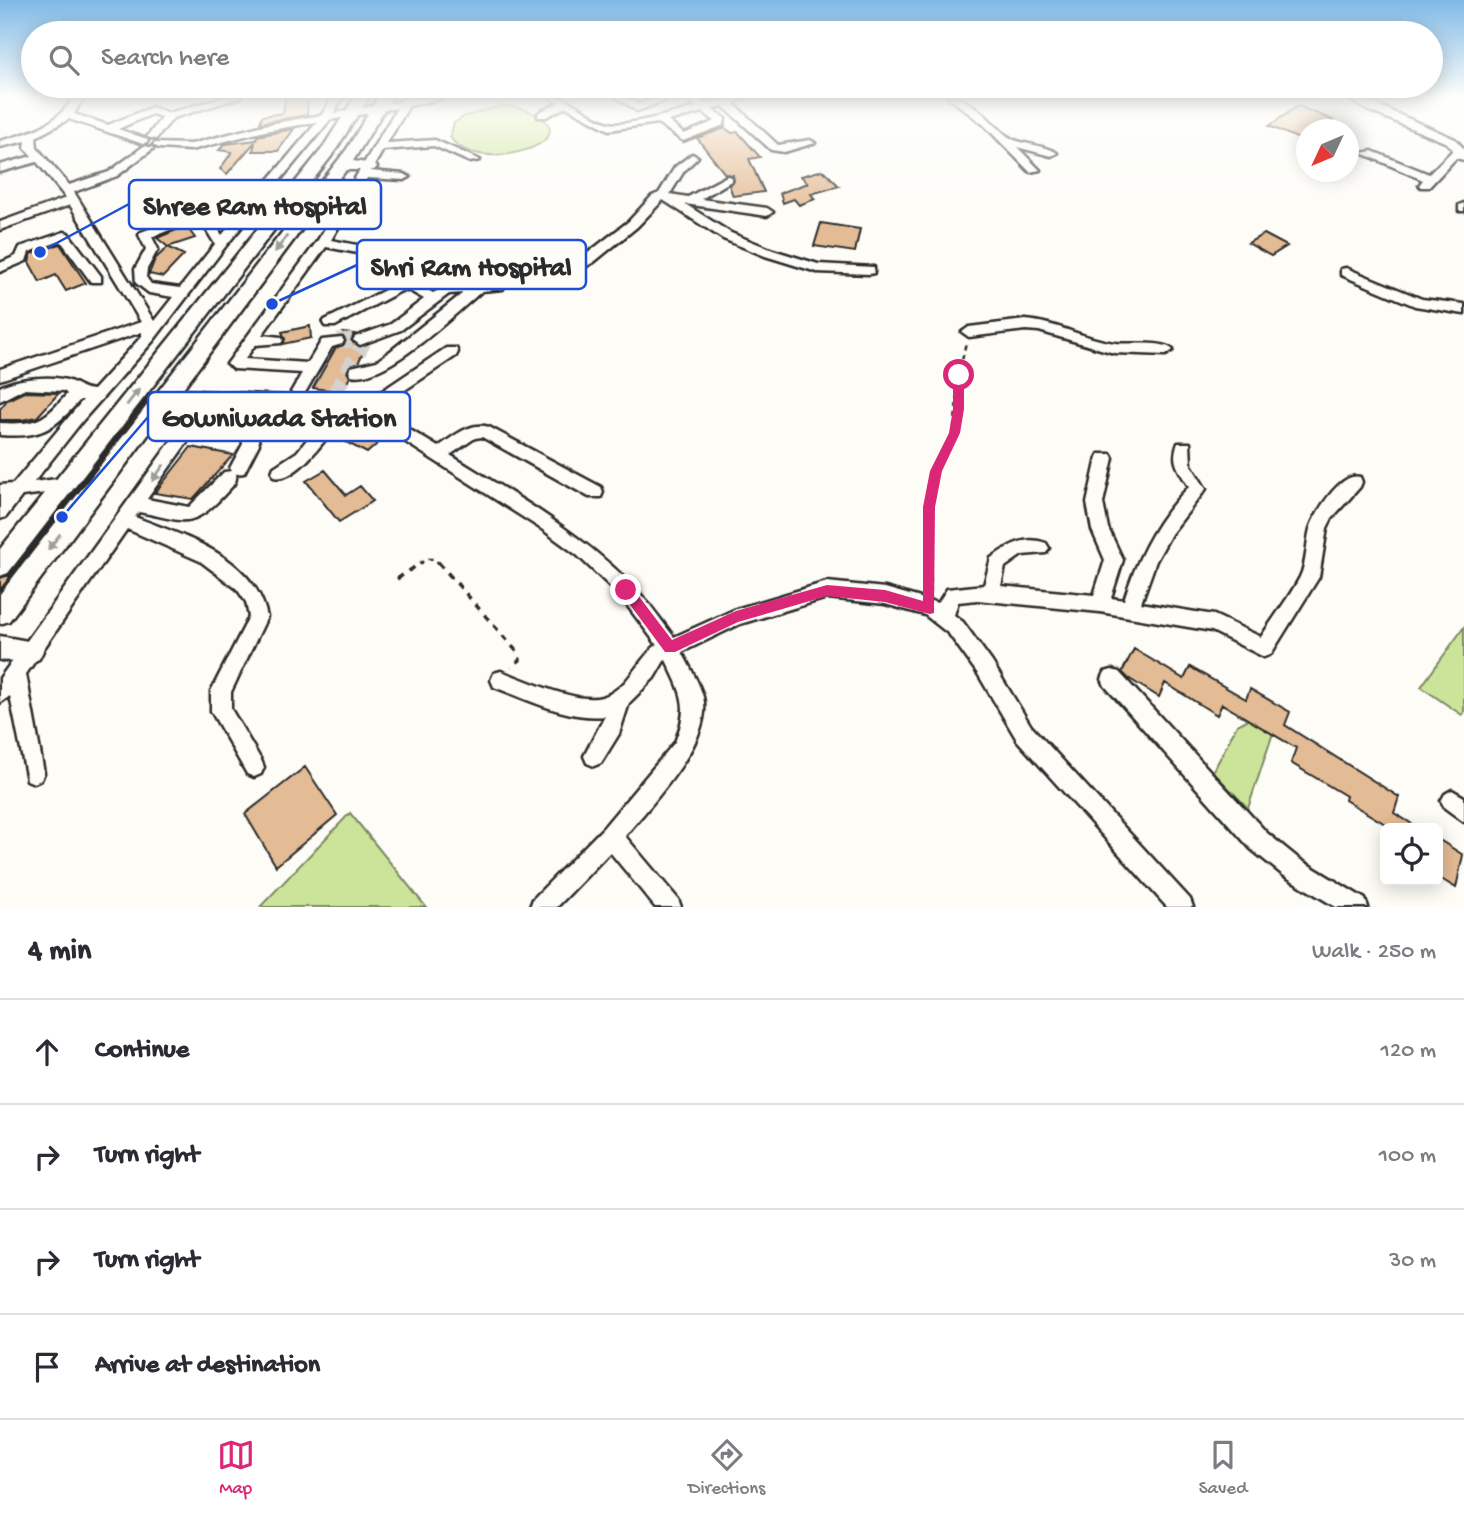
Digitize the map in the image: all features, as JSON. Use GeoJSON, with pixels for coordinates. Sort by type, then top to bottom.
{"type":"FeatureCollection","features":[{"type":"Feature","properties":{"kind":"main road"},"geometry":{"type":"LineString","coordinates":[[0,566],[336,139]]}},
{"type":"Feature","properties":{"kind":"main road"},"geometry":{"type":"LineString","coordinates":[[0,613],[342,164],[358,139]]}},
{"type":"Feature","properties":{"kind":"main road"},"geometry":{"type":"LineString","coordinates":[[342,164],[367,170]]}},
{"type":"Feature","properties":{"kind":"main road"},"geometry":{"type":"LineString","coordinates":[[0,648],[23,662]]}},
{"type":"Feature","properties":{"kind":"street"},"geometry":{"type":"LineString","coordinates":[[0,146],[26,139]]}},
{"type":"Feature","properties":{"kind":"street"},"geometry":{"type":"LineString","coordinates":[[31,139],[30,148],[69,195],[149,331]]}},
{"type":"Feature","properties":{"kind":"street"},"geometry":{"type":"LineString","coordinates":[[140,139],[191,147],[227,139]]}},
{"type":"Feature","properties":{"kind":"street"},"geometry":{"type":"LineString","coordinates":[[0,226],[113,174],[153,139]]}},
{"type":"Feature","properties":{"kind":"street"},"geometry":{"type":"LineString","coordinates":[[0,512],[308,139]]}},
{"type":"Feature","properties":{"kind":"street"},"geometry":{"type":"LineString","coordinates":[[312,368],[234,364],[323,242],[386,139]]}},
{"type":"Feature","properties":{"kind":"street"},"geometry":{"type":"LineString","coordinates":[[766,139],[775,148],[784,149],[810,143]]}},
{"type":"Feature","properties":{"kind":"street"},"geometry":{"type":"LineString","coordinates":[[1005,139],[1034,170]]}},
{"type":"Feature","properties":{"kind":"street"},"geometry":{"type":"LineString","coordinates":[[1006,139],[1051,153]]}},
{"type":"Feature","properties":{"kind":"street"},"geometry":{"type":"LineString","coordinates":[[1448,139],[1464,142]]}},
{"type":"Feature","properties":{"kind":"street"},"geometry":{"type":"LineString","coordinates":[[1368,152],[1427,183],[1459,155],[1459,150],[1451,141]]}},
{"type":"Feature","properties":{"kind":"street"},"geometry":{"type":"LineString","coordinates":[[381,147],[435,143],[474,160]]}},
{"type":"Feature","properties":{"kind":"street"},"geometry":{"type":"LineString","coordinates":[[668,197],[679,169],[692,157]]}},
{"type":"Feature","properties":{"kind":"street"},"geometry":{"type":"LineString","coordinates":[[0,169],[40,161]]}},
{"type":"Feature","properties":{"kind":"street"},"geometry":{"type":"LineString","coordinates":[[21,174],[40,161]]}},
{"type":"Feature","properties":{"kind":"street"},"geometry":{"type":"LineString","coordinates":[[367,170],[404,177]]}},
{"type":"Feature","properties":{"kind":"street"},"geometry":{"type":"LineString","coordinates":[[692,199],[727,178]]}},
{"type":"Feature","properties":{"kind":"street"},"geometry":{"type":"LineString","coordinates":[[182,196],[202,213],[221,244]]}},
{"type":"Feature","properties":{"kind":"street"},"geometry":{"type":"LineString","coordinates":[[668,197],[697,219],[727,236],[769,253],[817,268],[869,270]]}},
{"type":"Feature","properties":{"kind":"street"},"geometry":{"type":"LineString","coordinates":[[323,242],[409,258],[544,275],[589,260],[633,224],[656,199],[692,199],[767,212]]}},
{"type":"Feature","properties":{"kind":"street"},"geometry":{"type":"LineString","coordinates":[[183,293],[149,289],[141,281],[139,273],[152,249],[145,235],[202,213]]}},
{"type":"Feature","properties":{"kind":"street"},"geometry":{"type":"LineString","coordinates":[[0,275],[20,258],[24,250],[64,236],[96,279]]}},
{"type":"Feature","properties":{"kind":"street"},"geometry":{"type":"LineString","coordinates":[[80,257],[101,248]]}},
{"type":"Feature","properties":{"kind":"street"},"geometry":{"type":"LineString","coordinates":[[1346,272],[1420,303],[1464,309]]}},
{"type":"Feature","properties":{"kind":"street"},"geometry":{"type":"LineString","coordinates":[[363,340],[396,327],[446,290],[498,286]]}},
{"type":"Feature","properties":{"kind":"street"},"geometry":{"type":"LineString","coordinates":[[330,323],[399,287],[412,287],[432,298]]}},
{"type":"Feature","properties":{"kind":"street"},"geometry":{"type":"LineString","coordinates":[[356,371],[381,365],[393,357],[479,287]]}},
{"type":"Feature","properties":{"kind":"street"},"geometry":{"type":"LineString","coordinates":[[969,332],[1025,325],[1040,326],[1114,348],[1166,350]]}},
{"type":"Feature","properties":{"kind":"street"},"geometry":{"type":"LineString","coordinates":[[0,375],[34,361],[149,331],[177,342]]}},
{"type":"Feature","properties":{"kind":"street"},"geometry":{"type":"LineString","coordinates":[[252,340],[276,340]]}},
{"type":"Feature","properties":{"kind":"street"},"geometry":{"type":"LineString","coordinates":[[298,392],[327,343],[337,341]]}},
{"type":"Feature","properties":{"kind":"street"},"geometry":{"type":"LineString","coordinates":[[360,412],[451,352]]}},
{"type":"Feature","properties":{"kind":"street"},"geometry":{"type":"LineString","coordinates":[[0,395],[6,388],[18,383],[68,386],[76,394],[96,397]]}},
{"type":"Feature","properties":{"kind":"street"},"geometry":{"type":"LineString","coordinates":[[167,393],[207,404],[250,408],[335,401],[387,423],[549,525],[583,550],[626,590],[670,647],[694,699],[691,727],[682,749],[611,836],[541,907]]}},
{"type":"Feature","properties":{"kind":"street"},"geometry":{"type":"LineString","coordinates":[[0,429],[32,431],[48,425],[76,394]]}},
{"type":"Feature","properties":{"kind":"street"},"geometry":{"type":"LineString","coordinates":[[280,472],[303,456],[335,401]]}},
{"type":"Feature","properties":{"kind":"street"},"geometry":{"type":"LineString","coordinates":[[0,694],[207,404]]}},
{"type":"Feature","properties":{"kind":"street"},"geometry":{"type":"LineString","coordinates":[[135,504],[190,514],[200,510],[234,472],[251,443],[250,408]]}},
{"type":"Feature","properties":{"kind":"street"},"geometry":{"type":"LineString","coordinates":[[59,414],[78,416]]}},
{"type":"Feature","properties":{"kind":"street"},"geometry":{"type":"LineString","coordinates":[[439,454],[471,433],[484,431],[595,492]]}},
{"type":"Feature","properties":{"kind":"street"},"geometry":{"type":"LineString","coordinates":[[1130,609],[1137,586],[1174,513],[1198,489],[1196,482],[1182,465],[1180,458],[1184,447]]}},
{"type":"Feature","properties":{"kind":"street"},"geometry":{"type":"LineString","coordinates":[[1100,604],[1114,560],[1108,542],[1100,530],[1094,503],[1105,458]]}},
{"type":"Feature","properties":{"kind":"street"},"geometry":{"type":"LineString","coordinates":[[937,614],[953,595],[991,593],[1100,604],[1214,623],[1264,648],[1310,578],[1319,528],[1325,514],[1354,482]]}},
{"type":"Feature","properties":{"kind":"street"},"geometry":{"type":"LineString","coordinates":[[0,492],[64,485]]}},
{"type":"Feature","properties":{"kind":"street"},"geometry":{"type":"LineString","coordinates":[[124,520],[186,545],[224,566],[250,590],[259,603],[258,617],[221,691],[221,710],[254,767]]}},
{"type":"Feature","properties":{"kind":"street"},"geometry":{"type":"LineString","coordinates":[[991,593],[997,563],[1019,548],[1040,548]]}},
{"type":"Feature","properties":{"kind":"street"},"geometry":{"type":"LineString","coordinates":[[504,681],[540,695],[589,708],[606,706],[621,697],[647,672],[657,656],[670,647],[736,617],[827,590],[885,596],[937,614],[956,628],[985,668],[1024,733],[1182,907]]}},
{"type":"Feature","properties":{"kind":"street"},"geometry":{"type":"LineString","coordinates":[[23,662],[34,773]]}},
{"type":"Feature","properties":{"kind":"street"},"geometry":{"type":"LineString","coordinates":[[1112,679],[1259,841],[1291,867],[1357,907]]}},
{"type":"Feature","properties":{"kind":"street"},"geometry":{"type":"LineString","coordinates":[[594,756],[612,726],[621,697]]}},
{"type":"Feature","properties":{"kind":"street"},"geometry":{"type":"LineString","coordinates":[[611,836],[670,907]]}},
{"type":"Feature","properties":{"kind":"path"},"geometry":{"type":"LineString","coordinates":[[937,614],[929,507],[936,471],[954,433],[959,375],[969,332]]}},
{"type":"Feature","properties":{"kind":"path"},"geometry":{"type":"LineString","coordinates":[[397,579],[427,559],[435,559],[519,654],[520,660],[508,670],[504,681]]}},
{"type":"Feature","properties":{"kind":"green space"},"geometry":{"type":"Polygon","coordinates":[[[453,139],[543,139],[522,151],[502,155],[463,149],[453,139]]]}},
{"type":"Feature","properties":{"kind":"green space"},"geometry":{"type":"Polygon","coordinates":[[[1464,627],[1464,713],[1462,715],[1421,687],[1464,627]]]}},
{"type":"Feature","properties":{"kind":"green space"},"geometry":{"type":"Polygon","coordinates":[[[1249,719],[1273,733],[1248,808],[1213,772],[1237,725],[1249,719]]]}},
{"type":"Feature","properties":{"kind":"green space"},"geometry":{"type":"Polygon","coordinates":[[[350,813],[426,907],[260,907],[350,813]]]}},
{"type":"Feature","properties":{"kind":"building"},"geometry":{"type":"Polygon","coordinates":[[[286,139],[278,151],[253,151],[255,142],[227,174],[220,169],[232,152],[219,150],[225,144],[286,139]]]}},
{"type":"Feature","properties":{"kind":"building"},"geometry":{"type":"Polygon","coordinates":[[[698,139],[744,139],[760,157],[749,159],[764,192],[733,196],[729,185],[734,181],[733,175],[725,174],[698,139]]]}},
{"type":"Feature","properties":{"kind":"building"},"geometry":{"type":"Polygon","coordinates":[[[823,170],[839,186],[811,194],[815,199],[799,205],[794,199],[783,203],[780,193],[808,183],[801,176],[823,170]]]}},
{"type":"Feature","properties":{"kind":"building"},"geometry":{"type":"Polygon","coordinates":[[[821,223],[860,229],[855,252],[814,246],[821,223]]]}},
{"type":"Feature","properties":{"kind":"building"},"geometry":{"type":"Polygon","coordinates":[[[186,226],[195,238],[168,247],[157,238],[186,226]]]}},
{"type":"Feature","properties":{"kind":"building"},"geometry":{"type":"Polygon","coordinates":[[[1264,234],[1287,246],[1271,256],[1248,243],[1264,234]]]}},
{"type":"Feature","properties":{"kind":"building"},"geometry":{"type":"Polygon","coordinates":[[[60,244],[86,283],[66,291],[56,275],[40,282],[29,262],[31,254],[60,244]]]}},
{"type":"Feature","properties":{"kind":"building"},"geometry":{"type":"Polygon","coordinates":[[[168,247],[184,255],[163,277],[149,274],[155,259],[168,247]]]}},
{"type":"Feature","properties":{"kind":"building"},"geometry":{"type":"Polygon","coordinates":[[[310,326],[311,338],[283,344],[285,339],[282,332],[310,326]]]}},
{"type":"Feature","properties":{"kind":"building"},"geometry":{"type":"Polygon","coordinates":[[[343,333],[355,334],[350,340],[358,347],[367,345],[358,363],[349,366],[347,372],[350,377],[342,392],[313,388],[335,349],[346,342],[343,333]]]}},
{"type":"Feature","properties":{"kind":"building"},"geometry":{"type":"Polygon","coordinates":[[[24,392],[59,393],[37,417],[0,420],[0,409],[7,400],[24,392]]]}},
{"type":"Feature","properties":{"kind":"building"},"geometry":{"type":"Polygon","coordinates":[[[150,394],[0,590],[0,578],[10,575],[150,394]]]}},
{"type":"Feature","properties":{"kind":"building"},"geometry":{"type":"Polygon","coordinates":[[[363,424],[386,436],[367,453],[344,441],[363,424]]]}},
{"type":"Feature","properties":{"kind":"building"},"geometry":{"type":"Polygon","coordinates":[[[191,447],[233,455],[193,499],[155,493],[191,447]]]}},
{"type":"Feature","properties":{"kind":"building"},"geometry":{"type":"Polygon","coordinates":[[[325,470],[346,495],[360,486],[373,501],[339,522],[306,481],[325,470]]]}},
{"type":"Feature","properties":{"kind":"building"},"geometry":{"type":"Polygon","coordinates":[[[1134,649],[1184,679],[1190,667],[1246,699],[1250,689],[1290,712],[1285,725],[1399,797],[1394,813],[1411,823],[1384,823],[1345,800],[1346,796],[1291,763],[1296,748],[1222,704],[1217,715],[1165,683],[1159,697],[1122,672],[1134,649]]]}},
{"type":"Feature","properties":{"kind":"building"},"geometry":{"type":"Polygon","coordinates":[[[305,767],[337,815],[276,866],[245,814],[305,767]]]}},
{"type":"Feature","properties":{"kind":"building"},"geometry":{"type":"Polygon","coordinates":[[[1443,842],[1463,855],[1456,888],[1443,880],[1443,842]]]}},
{"type":"Feature","properties":{"kind":"tunnel"},"geometry":{"type":"LineString","coordinates":[[337,341],[360,340]]}},
{"type":"Feature","properties":{"kind":"tunnel"},"geometry":{"type":"LineString","coordinates":[[335,392],[364,342]]}},
{"type":"Feature","properties":{"kind":"place","name":"Shree Ram Hospital"},"geometry":{"type":"Point","coordinates":[40,252]}},
{"type":"Feature","properties":{"kind":"place","name":"Shri Ram Hospital"},"geometry":{"type":"Point","coordinates":[272,304]}},
{"type":"Feature","properties":{"kind":"place","name":"Gowniwada Station"},"geometry":{"type":"Point","coordinates":[62,517]}},
{"type":"Feature","properties":{"kind":"route"},"geometry":{"type":"LineString","coordinates":[[626,590],[670,647],[736,617],[827,590],[885,596],[930,608],[929,507],[936,471],[954,433],[959,375]]}}]}
